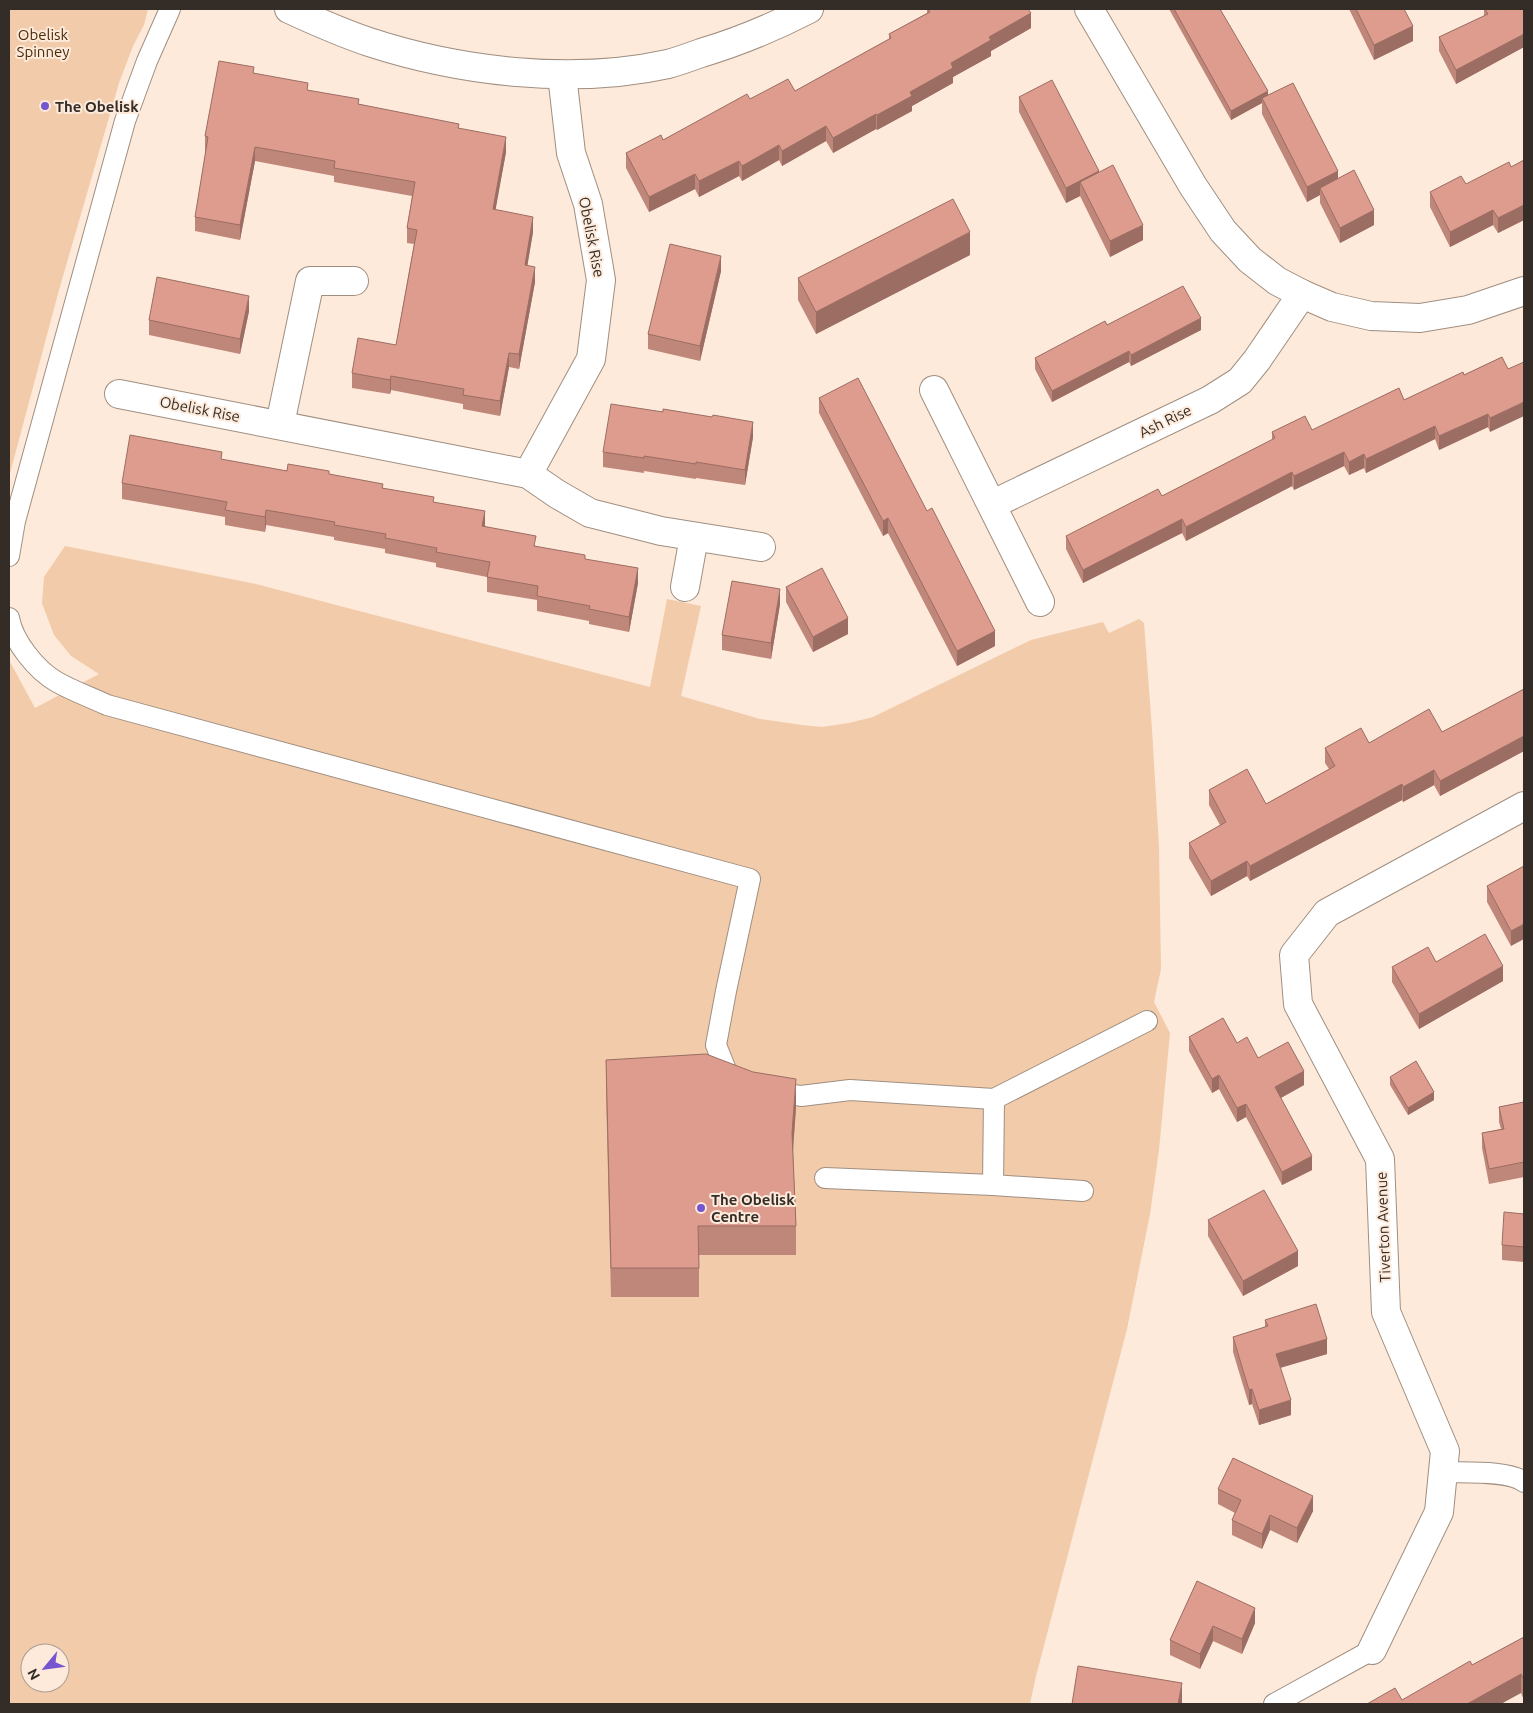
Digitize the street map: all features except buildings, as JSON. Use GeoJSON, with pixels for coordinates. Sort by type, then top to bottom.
{"type":"FeatureCollection","features":[{"type":"Feature","properties":{"kind":"street"},"geometry":{"type":"LineString","coordinates":[[289,9],[328,27],[411,55],[476,67],[524,73],[562,75],[619,72],[668,64],[735,43],[781,15],[809,9]]}},
{"type":"Feature","properties":{"kind":"street"},"geometry":{"type":"LineString","coordinates":[[1089,9],[1193,186],[1223,231],[1250,260],[1277,281],[1332,307],[1371,316],[1420,318],[1468,310],[1524,291]]}},
{"type":"Feature","properties":{"kind":"street","name":"Obelisk Rise"},"geometry":{"type":"LineString","coordinates":[[528,474],[591,359],[601,280],[588,204],[571,153],[562,75]]}},
{"type":"Feature","properties":{"kind":"street"},"geometry":{"type":"LineString","coordinates":[[280,424],[310,282],[354,281]]}},
{"type":"Feature","properties":{"kind":"street","name":"Ash Rise"},"geometry":{"type":"LineString","coordinates":[[993,504],[1210,400],[1240,381],[1258,360],[1302,294]]}},
{"type":"Feature","properties":{"kind":"street"},"geometry":{"type":"LineString","coordinates":[[934,390],[993,504],[1040,602]]}},
{"type":"Feature","properties":{"kind":"street","name":"Obelisk Rise"},"geometry":{"type":"LineString","coordinates":[[119,394],[528,474],[556,494],[590,513],[661,531],[761,547]]}},
{"type":"Feature","properties":{"kind":"street"},"geometry":{"type":"LineString","coordinates":[[685,586],[694,537]]}},
{"type":"Feature","properties":{"kind":"street","name":"Tiverton Avenue"},"geometry":{"type":"LineString","coordinates":[[1372,1650],[1439,1512],[1445,1451],[1386,1312],[1380,1159],[1298,1004],[1294,955],[1327,913],[1524,806]]}},
{"type":"Feature","properties":{"kind":"lane"},"geometry":{"type":"LineString","coordinates":[[9,556],[14,521],[125,121],[147,61],[170,9]]}},
{"type":"Feature","properties":{"kind":"lane"},"geometry":{"type":"LineString","coordinates":[[9,618],[18,641],[32,661],[56,681],[107,705],[750,879],[716,1045],[728,1075],[756,1089],[800,1096],[850,1090],[994,1099],[1147,1021]]}},
{"type":"Feature","properties":{"kind":"lane"},"geometry":{"type":"LineString","coordinates":[[993,1185],[994,1099]]}},
{"type":"Feature","properties":{"kind":"lane"},"geometry":{"type":"LineString","coordinates":[[825,1178],[1083,1191]]}},
{"type":"Feature","properties":{"kind":"lane"},"geometry":{"type":"LineString","coordinates":[[1443,1472],[1490,1473],[1519,1477],[1524,1482]]}},
{"type":"Feature","properties":{"kind":"lane"},"geometry":{"type":"LineString","coordinates":[[1274,1704],[1372,1650]]}},
{"type":"Feature","properties":{"kind":"green space","name":"Obelisk Spinney"},"geometry":{"type":"Polygon","coordinates":[[[9,9],[148,9],[144,25],[133,46],[119,83],[59,290],[9,477],[9,9]]]}},
{"type":"Feature","properties":{"kind":"green space"},"geometry":{"type":"Polygon","coordinates":[[[65,546],[256,584],[650,687],[667,599],[701,606],[681,696],[760,719],[822,727],[873,717],[1031,640],[1103,622],[1109,633],[1139,619],[1144,623],[1159,847],[1161,969],[1154,1002],[1170,1033],[1159,1150],[1150,1214],[1127,1329],[1030,1704],[9,1704],[9,660],[35,708],[99,674],[71,656],[54,635],[42,603],[44,577],[65,546]]]}},
{"type":"Feature","properties":{"kind":"place","name":"The Obelisk"},"geometry":{"type":"Point","coordinates":[45,106]}},
{"type":"Feature","properties":{"kind":"place","name":"The Obelisk Centre"},"geometry":{"type":"Point","coordinates":[701,1208]}}]}
